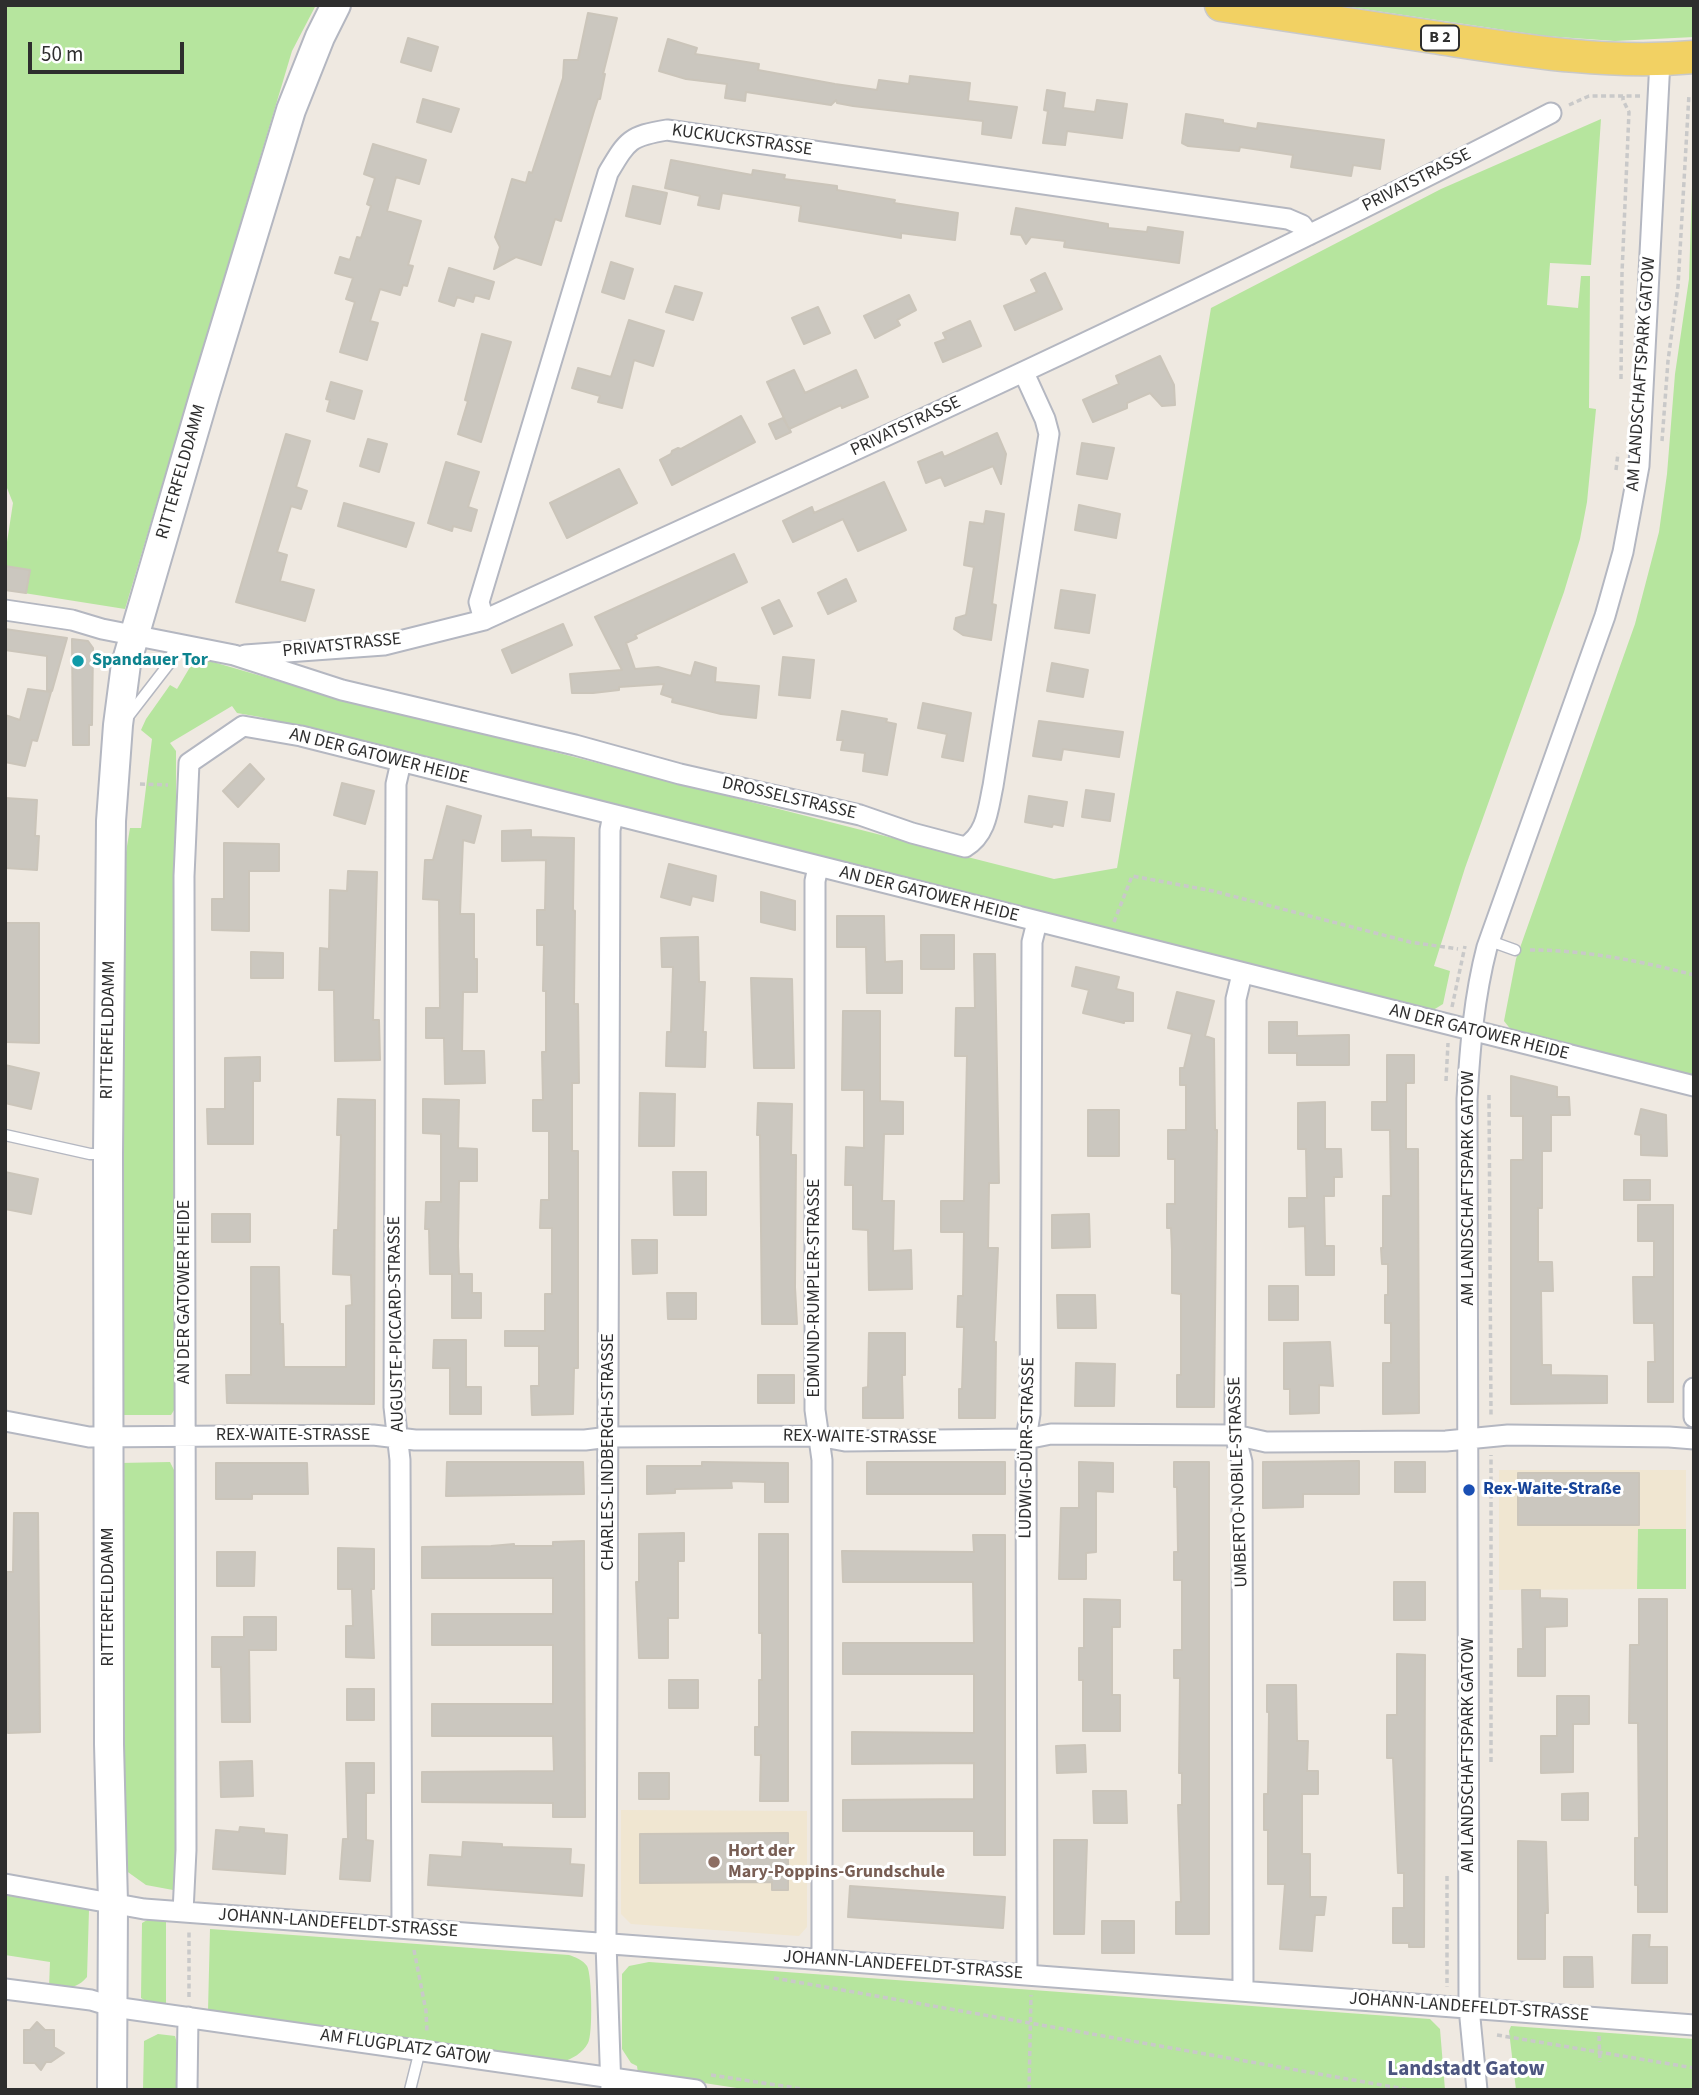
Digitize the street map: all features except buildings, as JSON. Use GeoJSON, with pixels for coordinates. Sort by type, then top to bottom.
{"type":"FeatureCollection","features":[{"type":"Feature","properties":{"kind":"main road","name":"RITTERFELDDAMM"},"geometry":{"type":"LineString","coordinates":[[112,2090],[114,2007],[109,1730],[107,1154],[111,821],[118,724],[126,664],[291,110],[320,37],[337,5]]}},
{"type":"Feature","properties":{"kind":"main road","name":"B 2"},"geometry":{"type":"LineString","coordinates":[[1221,5],[1546,55],[1660,60],[1694,57]]}},
{"type":"Feature","properties":{"kind":"street","name":"AM LANDSCHAFTSPARK GATOW"},"geometry":{"type":"LineString","coordinates":[[1477,2090],[1460,2007],[1469,1438],[1467,1122],[1472,1031],[1479,979],[1490,941],[1605,616],[1623,552],[1639,466],[1660,60]]}},
{"type":"Feature","properties":{"kind":"street","name":"PRIVATSTRASSE"},"geometry":{"type":"LineString","coordinates":[[234,655],[384,645],[484,620],[1024,373],[1309,235],[1551,113]]}},
{"type":"Feature","properties":{"kind":"street","name":"KUCKUCKSTRASSE"},"geometry":{"type":"LineString","coordinates":[[484,620],[479,602],[608,173],[626,143],[645,133],[667,130],[1288,219],[1302,225],[1309,235]]}},
{"type":"Feature","properties":{"kind":"street","name":"DROSSELSTRASSE"},"geometry":{"type":"LineString","coordinates":[[5,610],[72,620],[135,636],[234,655],[342,690],[575,745],[680,774],[860,815],[965,847],[973,842],[982,829],[993,786],[1049,434],[1024,373]]}},
{"type":"Feature","properties":{"kind":"street","name":"AN DER GATOWER HEIDE"},"geometry":{"type":"LineString","coordinates":[[187,1912],[184,876],[189,763],[243,726],[301,736],[1694,1086]]}},
{"type":"Feature","properties":{"kind":"street","name":"AUGUSTE-PICCARD-STRASSE"},"geometry":{"type":"LineString","coordinates":[[401,762],[396,784],[394,1407],[401,1460],[407,1934]]}},
{"type":"Feature","properties":{"kind":"street","name":"CHARLES-LINDBERGH-STRASSE"},"geometry":{"type":"LineString","coordinates":[[610,2084],[606,1943],[610,830],[613,815]]}},
{"type":"Feature","properties":{"kind":"street","name":"EDMUND-RUMPLER-STRASSE"},"geometry":{"type":"LineString","coordinates":[[818,867],[815,881],[815,1410],[822,1460],[822,1960]]}},
{"type":"Feature","properties":{"kind":"street","name":"LUDWIG-DÜRR-STRASSE"},"geometry":{"type":"LineString","coordinates":[[1029,1975],[1026,1439],[1030,1415],[1032,942],[1037,922]]}},
{"type":"Feature","properties":{"kind":"street","name":"UMBERTO-NOBILE-STRASSE"},"geometry":{"type":"LineString","coordinates":[[1242,974],[1236,999],[1235,1435],[1241,1462],[1243,1991]]}},
{"type":"Feature","properties":{"kind":"street"},"geometry":{"type":"LineString","coordinates":[[1694,1388],[1694,1418]]}},
{"type":"Feature","properties":{"kind":"street","name":"REX-WAITE-STRASSE"},"geometry":{"type":"LineString","coordinates":[[5,1422],[89,1437],[373,1435],[399,1438],[585,1440],[609,1437],[818,1436],[845,1441],[1026,1439],[1051,1434],[1235,1435],[1266,1442],[1490,1437],[1642,1436],[1694,1439]]}},
{"type":"Feature","properties":{"kind":"street","name":"JOHANN-LANDEFELDT-STRASSE"},"geometry":{"type":"LineString","coordinates":[[5,1884],[144,1909],[407,1934],[606,1943],[1694,2025]]}},
{"type":"Feature","properties":{"kind":"street","name":"AM FLUGPLATZ GATOW"},"geometry":{"type":"LineString","coordinates":[[5,1989],[91,2000],[114,2007],[188,2017],[424,2044],[610,2084],[700,2082]]}},
{"type":"Feature","properties":{"kind":"street"},"geometry":{"type":"LineString","coordinates":[[187,2090],[188,2017]]}},
{"type":"Feature","properties":{"kind":"lane"},"geometry":{"type":"LineString","coordinates":[[118,724],[131,715],[168,666],[176,643]]}},
{"type":"Feature","properties":{"kind":"lane"},"geometry":{"type":"LineString","coordinates":[[1490,941],[1515,950]]}},
{"type":"Feature","properties":{"kind":"lane"},"geometry":{"type":"LineString","coordinates":[[5,1135],[90,1154],[107,1154]]}},
{"type":"Feature","properties":{"kind":"lane"},"geometry":{"type":"LineString","coordinates":[[410,2090],[424,2044]]}},
{"type":"Feature","properties":{"kind":"path"},"geometry":{"type":"LineString","coordinates":[[1662,447],[1668,361],[1678,286],[1692,94]]}},
{"type":"Feature","properties":{"kind":"path"},"geometry":{"type":"LineString","coordinates":[[1551,113],[1590,96],[1623,96],[1629,112],[1622,273],[1621,384]]}},
{"type":"Feature","properties":{"kind":"path"},"geometry":{"type":"LineString","coordinates":[[1615,479],[1619,447]]}},
{"type":"Feature","properties":{"kind":"path"},"geometry":{"type":"LineString","coordinates":[[141,784],[188,786]]}},
{"type":"Feature","properties":{"kind":"path"},"geometry":{"type":"LineString","coordinates":[[1111,930],[1132,876],[1213,891],[1410,942],[1458,949]]}},
{"type":"Feature","properties":{"kind":"path"},"geometry":{"type":"LineString","coordinates":[[1446,1085],[1455,988],[1467,940]]}},
{"type":"Feature","properties":{"kind":"path"},"geometry":{"type":"LineString","coordinates":[[1515,950],[1581,953],[1694,975]]}},
{"type":"Feature","properties":{"kind":"path"},"geometry":{"type":"LineString","coordinates":[[1489,1087],[1490,1766]]}},
{"type":"Feature","properties":{"kind":"path"},"geometry":{"type":"LineString","coordinates":[[1447,1872],[1447,1984],[1460,2007]]}},
{"type":"Feature","properties":{"kind":"path"},"geometry":{"type":"LineString","coordinates":[[187,1912],[188,2017]]}},
{"type":"Feature","properties":{"kind":"path"},"geometry":{"type":"LineString","coordinates":[[407,1934],[426,2011],[424,2044]]}},
{"type":"Feature","properties":{"kind":"path"},"geometry":{"type":"LineString","coordinates":[[1029,1975],[1029,2090]]}},
{"type":"Feature","properties":{"kind":"path"},"geometry":{"type":"LineString","coordinates":[[761,1976],[1410,2090]]}},
{"type":"Feature","properties":{"kind":"path"},"geometry":{"type":"LineString","coordinates":[[1491,2010],[1491,2041]]}},
{"type":"Feature","properties":{"kind":"path"},"geometry":{"type":"LineString","coordinates":[[1599,2029],[1600,2062]]}},
{"type":"Feature","properties":{"kind":"path"},"geometry":{"type":"LineString","coordinates":[[1497,2035],[1694,2068]]}},
{"type":"Feature","properties":{"kind":"path"},"geometry":{"type":"LineString","coordinates":[[700,2082],[809,2090]]}},
{"type":"Feature","properties":{"kind":"shaded area"},"geometry":{"type":"Polygon","coordinates":[[[1499,1470],[1686,1470],[1686,1529],[1638,1529],[1637,1589],[1499,1590],[1499,1470]]]}},
{"type":"Feature","properties":{"kind":"shaded area","name":"Hort der Mary-Poppins-Grundschule"},"geometry":{"type":"Polygon","coordinates":[[[621,1810],[807,1811],[807,1927],[799,1936],[631,1924],[621,1914],[621,1810]]]}},
{"type":"Feature","properties":{"kind":"green space"},"geometry":{"type":"Polygon","coordinates":[[[5,5],[316,5],[292,51],[125,609],[5,590],[5,555],[13,503],[5,483],[5,5]]]}},
{"type":"Feature","properties":{"kind":"green space"},"geometry":{"type":"Polygon","coordinates":[[[1336,5],[1694,5],[1694,37],[1615,41],[1545,36],[1336,5]]]}},
{"type":"Feature","properties":{"kind":"green space"},"geometry":{"type":"Polygon","coordinates":[[[1601,119],[1591,265],[1550,263],[1547,305],[1578,308],[1581,276],[1590,276],[1589,408],[1596,409],[1587,502],[1580,539],[1564,592],[1465,868],[1434,966],[1450,971],[1443,1004],[1430,1012],[237,713],[232,706],[170,743],[176,751],[176,1407],[171,1415],[119,1415],[120,888],[130,828],[141,828],[152,739],[141,730],[170,685],[177,689],[196,657],[299,687],[1054,879],[1117,868],[1211,308],[1441,189],[1601,119]]]}},
{"type":"Feature","properties":{"kind":"green space"},"geometry":{"type":"Polygon","coordinates":[[[1694,179],[1694,1077],[1512,1031],[1504,1021],[1516,959],[1635,624],[1659,532],[1667,474],[1675,374],[1689,279],[1694,179]]]}},
{"type":"Feature","properties":{"kind":"green space"},"geometry":{"type":"Polygon","coordinates":[[[170,1462],[176,1474],[177,1875],[173,1890],[146,1885],[125,1870],[120,1746],[119,1463],[170,1462]]]}},
{"type":"Feature","properties":{"kind":"green space"},"geometry":{"type":"Polygon","coordinates":[[[1638,1529],[1686,1529],[1686,1589],[1637,1589],[1638,1529]]]}},
{"type":"Feature","properties":{"kind":"green space"},"geometry":{"type":"Polygon","coordinates":[[[5,1892],[89,1910],[87,1977],[83,1981],[70,1987],[49,1987],[50,1962],[5,1955],[5,1892]]]}},
{"type":"Feature","properties":{"kind":"green space"},"geometry":{"type":"Polygon","coordinates":[[[149,1919],[166,1919],[166,2004],[141,1998],[142,1923],[149,1919]]]}},
{"type":"Feature","properties":{"kind":"green space"},"geometry":{"type":"Polygon","coordinates":[[[210,1929],[569,1955],[583,1962],[589,1971],[590,2038],[580,2053],[562,2062],[208,2011],[210,1929]]]}},
{"type":"Feature","properties":{"kind":"green space"},"geometry":{"type":"Polygon","coordinates":[[[649,1962],[1430,2019],[1440,2029],[1445,2090],[750,2090],[638,2073],[637,2066],[631,2063],[622,2049],[622,1974],[629,1966],[649,1962]]]}},
{"type":"Feature","properties":{"kind":"green space"},"geometry":{"type":"Polygon","coordinates":[[[1511,2026],[1694,2039],[1694,2090],[1516,2090],[1509,2031],[1511,2026]]]}},
{"type":"Feature","properties":{"kind":"green space"},"geometry":{"type":"Polygon","coordinates":[[[158,2034],[175,2036],[178,2047],[177,2090],[143,2090],[144,2041],[158,2034]]]}},
{"type":"Feature","properties":{"kind":"place","name":"Spandauer Tor"},"geometry":{"type":"Point","coordinates":[78,661]}},
{"type":"Feature","properties":{"kind":"place","name":"Rex-Waite-Straße"},"geometry":{"type":"Point","coordinates":[1469,1490]}},
{"type":"Feature","properties":{"kind":"place","name":"Hort der Mary-Poppins-Grundschule"},"geometry":{"type":"Point","coordinates":[714,1862]}},
{"type":"Feature","properties":{"kind":"district","name":"Landstadt Gatow"},"geometry":{"type":"Point","coordinates":[1466,2070]}}]}
